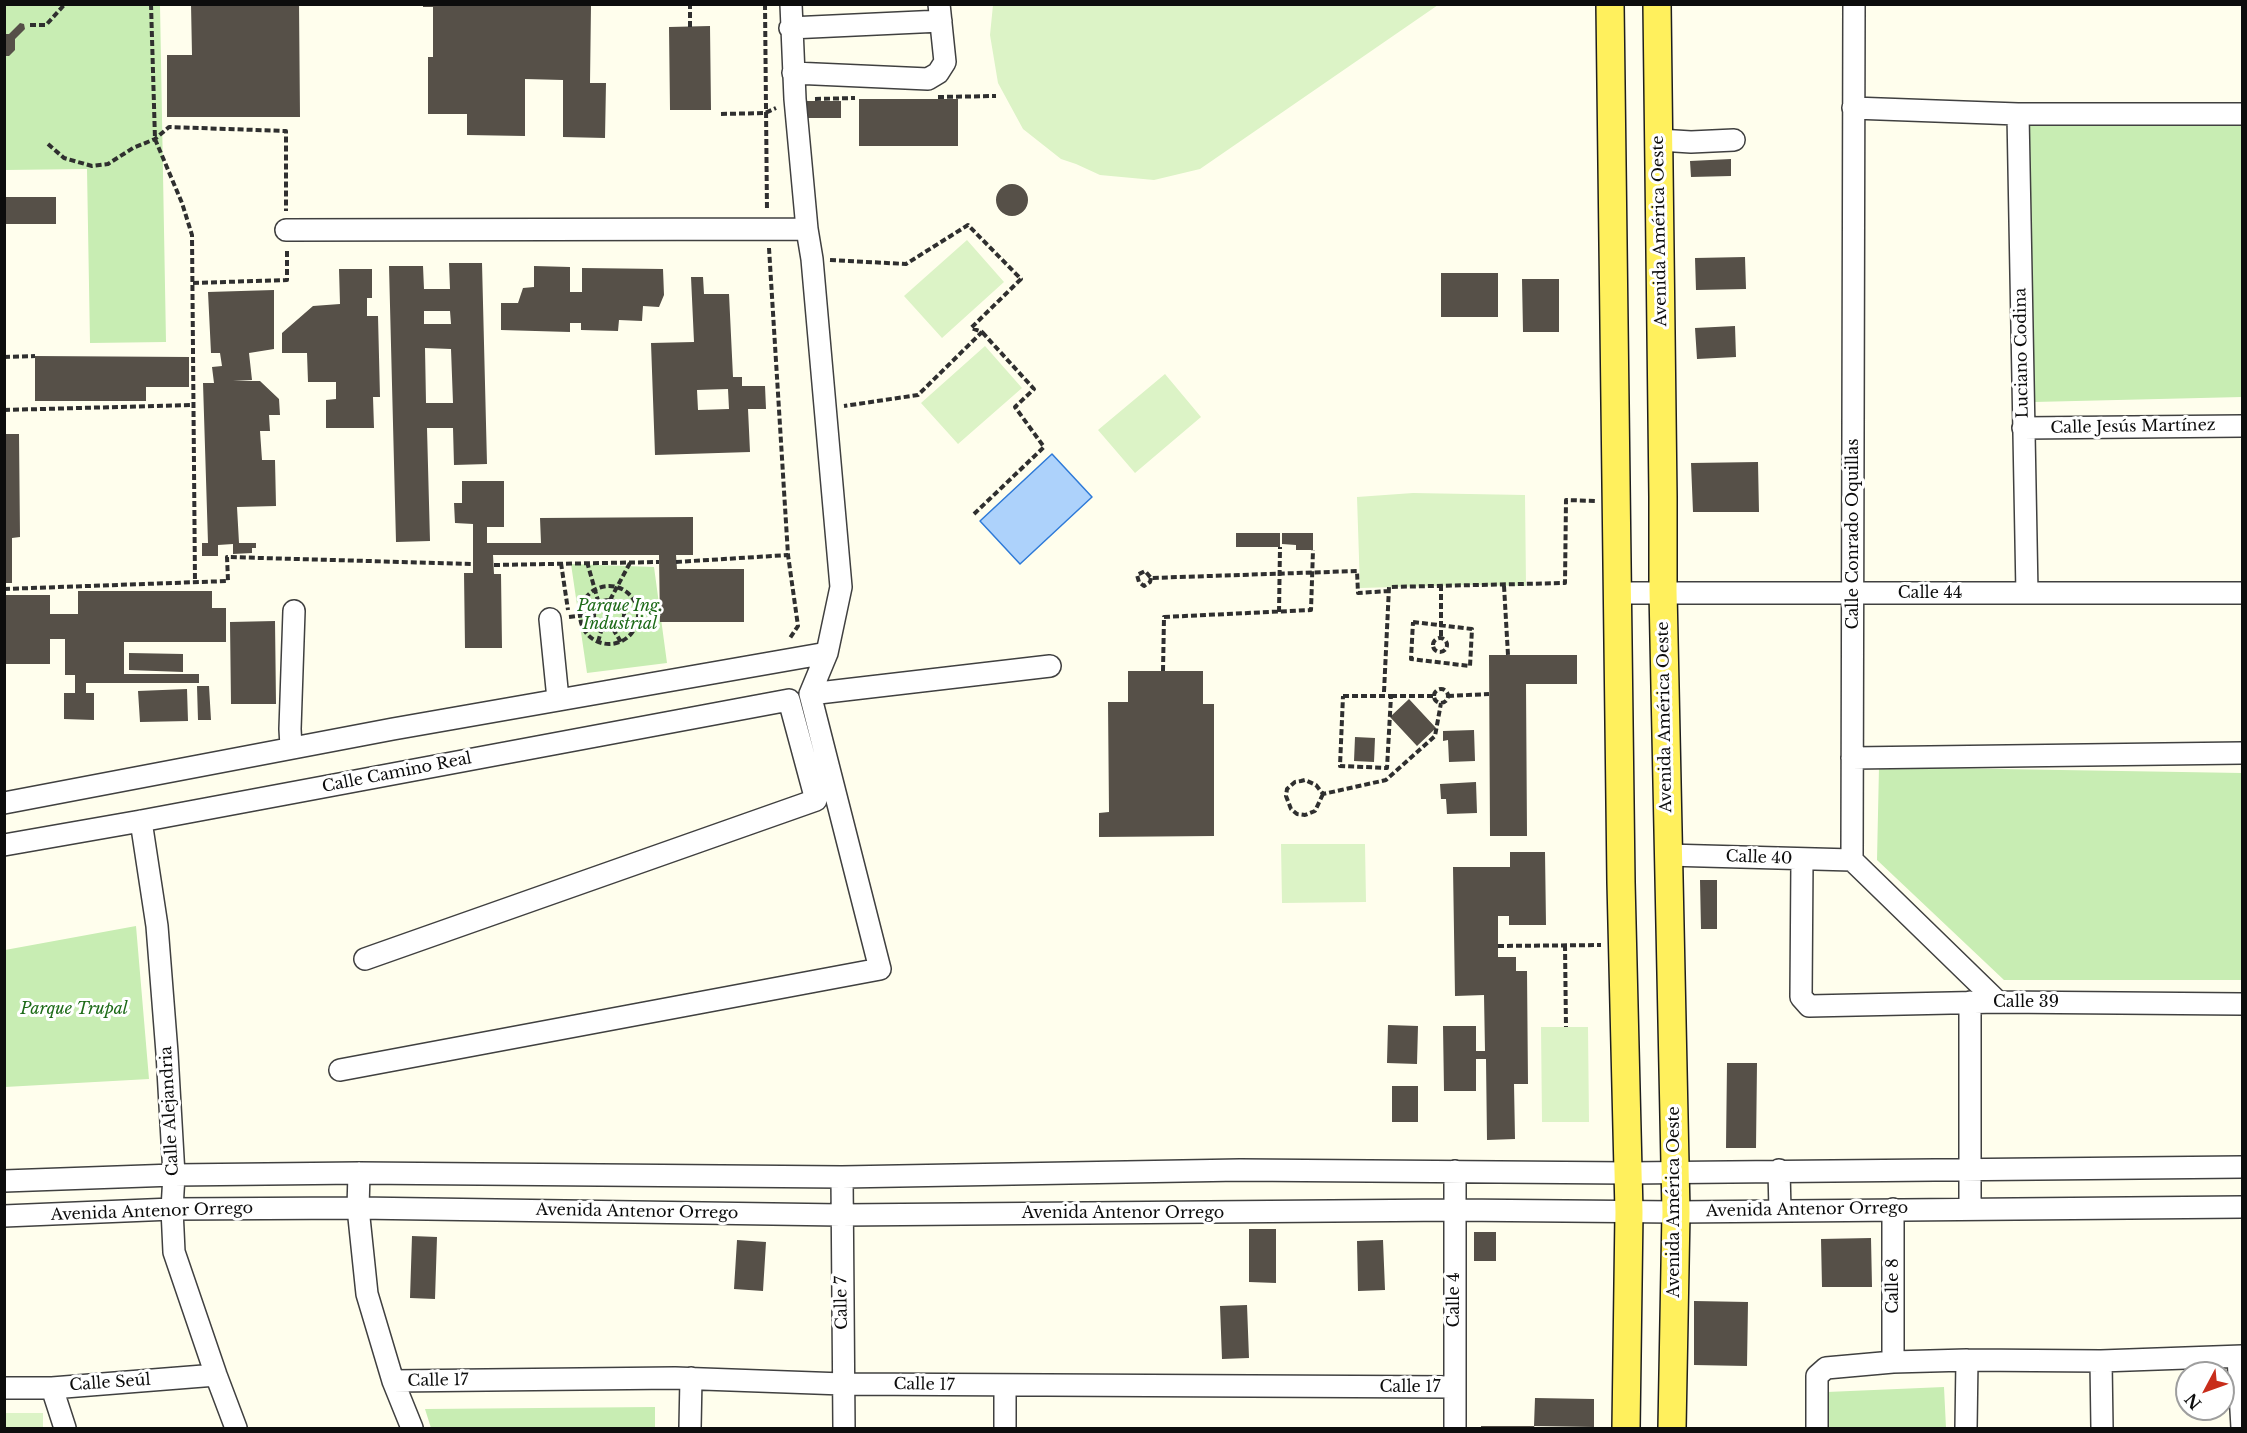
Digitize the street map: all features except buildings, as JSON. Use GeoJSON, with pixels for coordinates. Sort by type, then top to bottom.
{"type":"FeatureCollection","features":[{"type":"Feature","properties":{"kind":"main road"},"geometry":{"type":"LineString","coordinates":[[1610,4],[1617,593],[1629,1212],[1626,1428]]}},
{"type":"Feature","properties":{"kind":"main road","name":"Avenida América Oeste"},"geometry":{"type":"LineString","coordinates":[[1657,4],[1662,591],[1676,1212],[1672,1428]]}},
{"type":"Feature","properties":{"kind":"street"},"geometry":{"type":"LineString","coordinates":[[340,1070],[880,969],[810,694],[827,653],[841,587],[812,259],[807,229],[795,99],[790,28],[791,4]]}},
{"type":"Feature","properties":{"kind":"street","name":"Calle Conrado Oquillas"},"geometry":{"type":"LineString","coordinates":[[1852,860],[1854,4]]}},
{"type":"Feature","properties":{"kind":"street"},"geometry":{"type":"LineString","coordinates":[[790,28],[940,13],[945,62],[938,73],[928,79],[793,72]]}},
{"type":"Feature","properties":{"kind":"street"},"geometry":{"type":"LineString","coordinates":[[1853,108],[2018,114],[2242,114]]}},
{"type":"Feature","properties":{"kind":"street","name":"Luciano Codina"},"geometry":{"type":"LineString","coordinates":[[2018,114],[2028,593]]}},
{"type":"Feature","properties":{"kind":"street"},"geometry":{"type":"LineString","coordinates":[[1659,140],[1734,140]]}},
{"type":"Feature","properties":{"kind":"street"},"geometry":{"type":"LineString","coordinates":[[286,230],[807,229]]}},
{"type":"Feature","properties":{"kind":"street","name":"Calle Jesús Martínez"},"geometry":{"type":"LineString","coordinates":[[2024,428],[2242,426]]}},
{"type":"Feature","properties":{"kind":"street","name":"Calle 44"},"geometry":{"type":"LineString","coordinates":[[1617,593],[1662,591],[2242,593]]}},
{"type":"Feature","properties":{"kind":"street"},"geometry":{"type":"LineString","coordinates":[[291,747],[294,611]]}},
{"type":"Feature","properties":{"kind":"street"},"geometry":{"type":"LineString","coordinates":[[550,619],[558,699]]}},
{"type":"Feature","properties":{"kind":"street"},"geometry":{"type":"LineString","coordinates":[[4,803],[291,747],[827,653]]}},
{"type":"Feature","properties":{"kind":"street"},"geometry":{"type":"LineString","coordinates":[[810,694],[1050,666]]}},
{"type":"Feature","properties":{"kind":"street","name":"Calle Camino Real"},"geometry":{"type":"LineString","coordinates":[[4,844],[141,821],[789,700],[816,800],[364,959]]}},
{"type":"Feature","properties":{"kind":"street"},"geometry":{"type":"LineString","coordinates":[[1852,758],[2242,753]]}},
{"type":"Feature","properties":{"kind":"street","name":"Calle Alejandria"},"geometry":{"type":"LineString","coordinates":[[141,821],[157,927],[167,1053],[174,1175],[172,1209],[174,1252],[236,1428]]}},
{"type":"Feature","properties":{"kind":"street","name":"Calle 40"},"geometry":{"type":"LineString","coordinates":[[1667,855],[1852,860]]}},
{"type":"Feature","properties":{"kind":"street","name":"Calle 39"},"geometry":{"type":"LineString","coordinates":[[1802,859],[1801,997],[1809,1006],[1971,1002],[2242,1004]]}},
{"type":"Feature","properties":{"kind":"street"},"geometry":{"type":"LineString","coordinates":[[1852,860],[1998,1002]]}},
{"type":"Feature","properties":{"kind":"street"},"geometry":{"type":"LineString","coordinates":[[1970,1209],[1971,1002]]}},
{"type":"Feature","properties":{"kind":"street","name":"Avenida Antenor Orrego"},"geometry":{"type":"LineString","coordinates":[[4,1182],[174,1175],[359,1173],[842,1177],[1240,1170],[1628,1173],[2242,1167]]}},
{"type":"Feature","properties":{"kind":"street"},"geometry":{"type":"LineString","coordinates":[[1779,1170],[1780,1211]]}},
{"type":"Feature","properties":{"kind":"street","name":"Calle 4"},"geometry":{"type":"LineString","coordinates":[[1455,1172],[1455,1428]]}},
{"type":"Feature","properties":{"kind":"street"},"geometry":{"type":"LineString","coordinates":[[359,1173],[358,1208],[367,1294],[393,1381],[412,1428]]}},
{"type":"Feature","properties":{"kind":"street","name":"Calle 7"},"geometry":{"type":"LineString","coordinates":[[842,1177],[843,1428]]}},
{"type":"Feature","properties":{"kind":"street","name":"Avenida Antenor Orrego"},"geometry":{"type":"LineString","coordinates":[[4,1216],[172,1209],[358,1208],[841,1215],[1454,1210],[1676,1212],[2242,1208]]}},
{"type":"Feature","properties":{"kind":"street","name":"Calle 8"},"geometry":{"type":"LineString","coordinates":[[1893,1209],[1893,1362]]}},
{"type":"Feature","properties":{"kind":"street"},"geometry":{"type":"LineString","coordinates":[[1817,1428],[1817,1376],[1826,1368],[1893,1362],[1967,1360],[2101,1361],[2240,1357],[2242,1428]]}},
{"type":"Feature","properties":{"kind":"street"},"geometry":{"type":"LineString","coordinates":[[1966,1428],[1967,1360]]}},
{"type":"Feature","properties":{"kind":"street"},"geometry":{"type":"LineString","coordinates":[[2101,1361],[2102,1428]]}},
{"type":"Feature","properties":{"kind":"street","name":"Calle Seúl"},"geometry":{"type":"LineString","coordinates":[[4,1388],[52,1388],[216,1376]]}},
{"type":"Feature","properties":{"kind":"street"},"geometry":{"type":"LineString","coordinates":[[690,1428],[691,1378]]}},
{"type":"Feature","properties":{"kind":"street","name":"Calle 17"},"geometry":{"type":"LineString","coordinates":[[393,1381],[691,1378],[843,1384],[1005,1386],[1455,1387]]}},
{"type":"Feature","properties":{"kind":"street"},"geometry":{"type":"LineString","coordinates":[[1005,1386],[1005,1428]]}},
{"type":"Feature","properties":{"kind":"street"},"geometry":{"type":"LineString","coordinates":[[52,1388],[65,1428]]}},
{"type":"Feature","properties":{"kind":"path"},"geometry":{"type":"LineString","coordinates":[[30,25],[46,25],[65,4]]}},
{"type":"Feature","properties":{"kind":"path"},"geometry":{"type":"LineString","coordinates":[[151,4],[155,139],[182,203],[192,235],[195,582]]}},
{"type":"Feature","properties":{"kind":"path"},"geometry":{"type":"LineString","coordinates":[[690,4],[690,27]]}},
{"type":"Feature","properties":{"kind":"path"},"geometry":{"type":"LineString","coordinates":[[765,4],[768,228],[788,555],[798,626],[786,643]]}},
{"type":"Feature","properties":{"kind":"path"},"geometry":{"type":"LineString","coordinates":[[721,114],[765,113],[795,99]]}},
{"type":"Feature","properties":{"kind":"path"},"geometry":{"type":"LineString","coordinates":[[48,144],[64,158],[92,166],[108,164],[133,148],[155,139],[169,126],[285,131]]}},
{"type":"Feature","properties":{"kind":"path"},"geometry":{"type":"LineString","coordinates":[[812,259],[906,264],[968,225],[1021,279],[971,328],[982,332],[1034,389],[1015,407],[1044,447],[974,514]]}},
{"type":"Feature","properties":{"kind":"path"},"geometry":{"type":"LineString","coordinates":[[825,408],[918,395],[982,332]]}},
{"type":"Feature","properties":{"kind":"path"},"geometry":{"type":"LineString","coordinates":[[4,357],[35,356]]}},
{"type":"Feature","properties":{"kind":"path"},"geometry":{"type":"LineString","coordinates":[[4,410],[193,405]]}},
{"type":"Feature","properties":{"kind":"path"},"geometry":{"type":"LineString","coordinates":[[1384,692],[1389,587],[1565,583],[1566,500],[1617,500]]}},
{"type":"Feature","properties":{"kind":"path"},"geometry":{"type":"LineString","coordinates":[[1279,612],[1280,547]]}},
{"type":"Feature","properties":{"kind":"path"},"geometry":{"type":"LineString","coordinates":[[1163,671],[1164,617],[1311,610],[1313,550]]}},
{"type":"Feature","properties":{"kind":"path"},"geometry":{"type":"LineString","coordinates":[[676,562],[788,555]]}},
{"type":"Feature","properties":{"kind":"path"},"geometry":{"type":"LineString","coordinates":[[4,589],[228,580],[227,557],[473,564]]}},
{"type":"Feature","properties":{"kind":"path"},"geometry":{"type":"LineString","coordinates":[[599,604],[610,600],[631,561]]}},
{"type":"Feature","properties":{"kind":"path"},"geometry":{"type":"LineString","coordinates":[[587,562],[599,604],[594,614],[595,620],[602,628],[614,629],[622,622],[623,611],[620,606],[610,600]]}},
{"type":"Feature","properties":{"kind":"path"},"geometry":{"type":"LineString","coordinates":[[494,565],[659,562]]}},
{"type":"Feature","properties":{"kind":"path"},"geometry":{"type":"LineString","coordinates":[[561,563],[569,618],[594,614]]}},
{"type":"Feature","properties":{"kind":"path"},"geometry":{"type":"LineString","coordinates":[[1151,578],[1357,571],[1359,593],[1389,591]]}},
{"type":"Feature","properties":{"kind":"path"},"geometry":{"type":"LineString","coordinates":[[1440,585],[1441,638]]}},
{"type":"Feature","properties":{"kind":"path"},"geometry":{"type":"LineString","coordinates":[[1504,586],[1508,655]]}},
{"type":"Feature","properties":{"kind":"path"},"geometry":{"type":"LineString","coordinates":[[601,587],[617,587],[631,596],[638,609],[637,625],[628,638],[621,642],[614,644],[598,642],[585,632],[580,616],[583,602],[601,587]]}},
{"type":"Feature","properties":{"kind":"path"},"geometry":{"type":"LineString","coordinates":[[623,611],[650,608]]}},
{"type":"Feature","properties":{"kind":"path"},"geometry":{"type":"LineString","coordinates":[[1413,622],[1441,625],[1472,629],[1470,666],[1411,659],[1413,622]]}},
{"type":"Feature","properties":{"kind":"path"},"geometry":{"type":"LineString","coordinates":[[598,642],[602,628]]}},
{"type":"Feature","properties":{"kind":"path"},"geometry":{"type":"LineString","coordinates":[[614,629],[621,642]]}},
{"type":"Feature","properties":{"kind":"path"},"geometry":{"type":"LineString","coordinates":[[1434,696],[1439,689],[1447,692],[1448,696]]}},
{"type":"Feature","properties":{"kind":"path"},"geometry":{"type":"LineString","coordinates":[[1448,696],[1489,694]]}},
{"type":"Feature","properties":{"kind":"path"},"geometry":{"type":"LineString","coordinates":[[1391,696],[1388,768],[1340,766],[1343,696],[1391,696],[1434,696]]}},
{"type":"Feature","properties":{"kind":"path"},"geometry":{"type":"LineString","coordinates":[[1434,696],[1437,703],[1442,703]]}},
{"type":"Feature","properties":{"kind":"path"},"geometry":{"type":"LineString","coordinates":[[1323,794],[1386,780],[1435,736],[1442,703],[1448,696]]}},
{"type":"Feature","properties":{"kind":"path"},"geometry":{"type":"LineString","coordinates":[[1305,780],[1316,786],[1323,794],[1316,811],[1305,815],[1297,814],[1291,809],[1286,796],[1287,789],[1295,782],[1305,780]]}},
{"type":"Feature","properties":{"kind":"path"},"geometry":{"type":"LineString","coordinates":[[1565,945],[1566,1027]]}},
{"type":"Feature","properties":{"kind":"path"},"geometry":{"type":"LineString","coordinates":[[1498,946],[1623,945]]}},
{"type":"Feature","properties":{"kind":"green space"},"geometry":{"type":"Polygon","coordinates":[[[993,4],[1438,5],[1200,169],[1154,180],[1100,175],[1061,159],[1023,129],[998,83],[990,35],[993,4]]]}},
{"type":"Feature","properties":{"kind":"green space"},"geometry":{"type":"Polygon","coordinates":[[[4,5],[160,5],[166,342],[90,343],[87,169],[5,170],[4,5]]]}},
{"type":"Feature","properties":{"kind":"green space"},"geometry":{"type":"Polygon","coordinates":[[[2242,110],[2242,397],[2034,402],[2027,115],[2242,110]]]}},
{"type":"Feature","properties":{"kind":"green space"},"geometry":{"type":"Polygon","coordinates":[[[967,240],[1004,282],[942,338],[904,296],[967,240]]]}},
{"type":"Feature","properties":{"kind":"green space"},"geometry":{"type":"Polygon","coordinates":[[[985,346],[1022,388],[958,444],[921,403],[985,346]]]}},
{"type":"Feature","properties":{"kind":"green space"},"geometry":{"type":"Polygon","coordinates":[[[1165,374],[1201,417],[1135,473],[1098,430],[1165,374]]]}},
{"type":"Feature","properties":{"kind":"green space"},"geometry":{"type":"Polygon","coordinates":[[[1413,493],[1525,495],[1526,586],[1360,588],[1357,497],[1413,493]]]}},
{"type":"Feature","properties":{"kind":"green space","name":"Parque Ing. Industrial"},"geometry":{"type":"Polygon","coordinates":[[[571,564],[654,567],[667,663],[587,673],[571,564]]]}},
{"type":"Feature","properties":{"kind":"green space"},"geometry":{"type":"Polygon","coordinates":[[[1879,767],[2242,773],[2242,980],[2004,980],[1877,860],[1879,767]]]}},
{"type":"Feature","properties":{"kind":"green space"},"geometry":{"type":"Polygon","coordinates":[[[1281,844],[1365,844],[1366,902],[1282,903],[1281,844]]]}},
{"type":"Feature","properties":{"kind":"green space","name":"Parque Trupal"},"geometry":{"type":"Polygon","coordinates":[[[136,926],[149,1079],[5,1087],[5,950],[136,926]]]}},
{"type":"Feature","properties":{"kind":"green space"},"geometry":{"type":"Polygon","coordinates":[[[1541,1027],[1588,1027],[1589,1122],[1542,1122],[1541,1027]]]}},
{"type":"Feature","properties":{"kind":"green space"},"geometry":{"type":"Polygon","coordinates":[[[1944,1387],[1946,1428],[1829,1428],[1827,1392],[1944,1387]]]}},
{"type":"Feature","properties":{"kind":"green space"},"geometry":{"type":"Polygon","coordinates":[[[655,1407],[655,1428],[431,1428],[425,1409],[655,1407]]]}},
{"type":"Feature","properties":{"kind":"green space"},"geometry":{"type":"Polygon","coordinates":[[[5,1413],[43,1413],[43,1428],[5,1428],[5,1413]]]}},
{"type":"Feature","properties":{"kind":"water"},"geometry":{"type":"Polygon","coordinates":[[[1052,454],[1092,497],[1020,564],[980,521],[1052,454]]]}}]}
